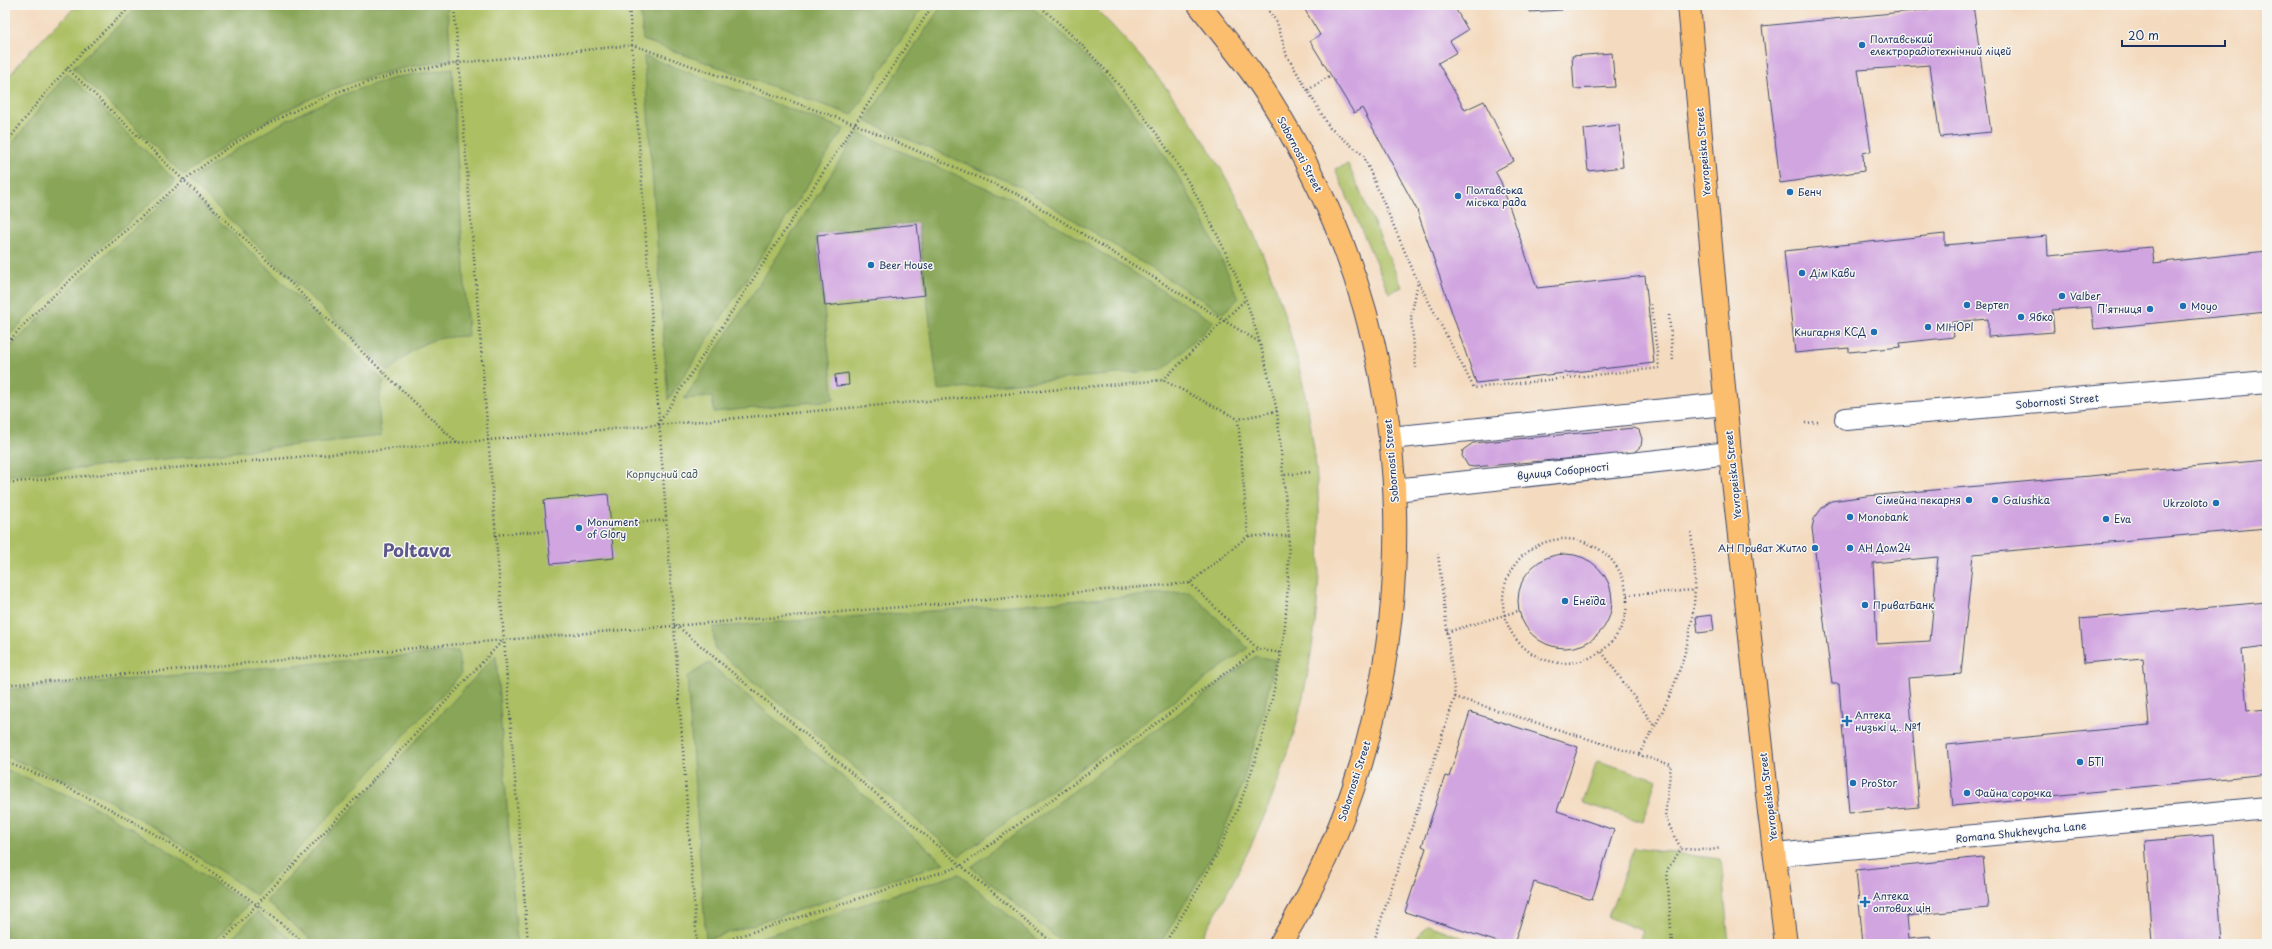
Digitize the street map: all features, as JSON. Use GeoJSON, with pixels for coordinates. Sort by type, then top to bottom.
{"type":"FeatureCollection","features":[{"type":"Feature","properties":{"kind":"main road","name":"Sobornosti Street"},"geometry":{"type":"LineString","coordinates":[[1199,5],[1253,74],[1286,126],[1319,188],[1346,253],[1364,308],[1380,370],[1390,438],[1395,490],[1393,604],[1384,666],[1371,727],[1356,781],[1335,836],[1298,915],[1280,944]]}},
{"type":"Feature","properties":{"kind":"main road","name":"Yevropeiska Street"},"geometry":{"type":"LineString","coordinates":[[1689,5],[1730,453],[1786,944]]}},
{"type":"Feature","properties":{"kind":"street","name":"Sobornosti Street"},"geometry":{"type":"LineString","coordinates":[[1846,419],[2267,382]]}},
{"type":"Feature","properties":{"kind":"street"},"geometry":{"type":"LineString","coordinates":[[1390,438],[1725,404]]}},
{"type":"Feature","properties":{"kind":"street","name":"вулиця Соборності"},"geometry":{"type":"LineString","coordinates":[[1395,490],[1730,453]]}},
{"type":"Feature","properties":{"kind":"street","name":"Romana Shukhevycha Lane"},"geometry":{"type":"LineString","coordinates":[[1775,855],[2267,808]]}},
{"type":"Feature","properties":{"kind":"path"},"geometry":{"type":"LineString","coordinates":[[5,145],[30,110],[67,68],[104,30],[133,5]]}},
{"type":"Feature","properties":{"kind":"path"},"geometry":{"type":"LineString","coordinates":[[454,5],[528,944]]}},
{"type":"Feature","properties":{"kind":"path"},"geometry":{"type":"LineString","coordinates":[[630,5],[658,424],[676,625],[697,944]]}},
{"type":"Feature","properties":{"kind":"path"},"geometry":{"type":"LineString","coordinates":[[658,424],[934,5]]}},
{"type":"Feature","properties":{"kind":"path"},"geometry":{"type":"LineString","coordinates":[[1038,5],[1088,50],[1116,81],[1154,128],[1191,185],[1218,234],[1245,300],[1259,342],[1277,411],[1285,475],[1289,536],[1288,592],[1281,653],[1262,737],[1232,821],[1212,864],[1165,943],[1156,944]]}},
{"type":"Feature","properties":{"kind":"path"},"geometry":{"type":"LineString","coordinates":[[1264,5],[1277,22],[1287,56],[1330,128],[1363,155],[1418,282],[1474,388],[1659,368],[1652,304]]}},
{"type":"Feature","properties":{"kind":"path"},"geometry":{"type":"LineString","coordinates":[[5,345],[37,311],[94,257],[183,180],[223,151],[260,128],[298,109],[345,89],[399,73],[458,63],[633,46],[855,124],[1019,195],[1259,342]]}},
{"type":"Feature","properties":{"kind":"path"},"geometry":{"type":"LineString","coordinates":[[67,68],[457,444]]}},
{"type":"Feature","properties":{"kind":"path"},"geometry":{"type":"LineString","coordinates":[[1308,90],[1332,75]]}},
{"type":"Feature","properties":{"kind":"path"},"geometry":{"type":"LineString","coordinates":[[1416,368],[1411,317],[1418,282]]}},
{"type":"Feature","properties":{"kind":"path"},"geometry":{"type":"LineString","coordinates":[[1163,380],[1245,300]]}},
{"type":"Feature","properties":{"kind":"path"},"geometry":{"type":"LineString","coordinates":[[1668,315],[1673,361]]}},
{"type":"Feature","properties":{"kind":"path"},"geometry":{"type":"LineString","coordinates":[[5,483],[1163,380],[1238,419],[1277,411]]}},
{"type":"Feature","properties":{"kind":"path"},"geometry":{"type":"LineString","coordinates":[[1238,419],[1248,536]]}},
{"type":"Feature","properties":{"kind":"path"},"geometry":{"type":"LineString","coordinates":[[1285,475],[1310,472]]}},
{"type":"Feature","properties":{"kind":"path"},"geometry":{"type":"LineString","coordinates":[[611,525],[666,520]]}},
{"type":"Feature","properties":{"kind":"path"},"geometry":{"type":"LineString","coordinates":[[495,535],[548,530]]}},
{"type":"Feature","properties":{"kind":"path"},"geometry":{"type":"LineString","coordinates":[[1639,754],[1655,727],[1672,692],[1684,659],[1695,577],[1691,531]]}},
{"type":"Feature","properties":{"kind":"path"},"geometry":{"type":"LineString","coordinates":[[5,684],[676,625],[1190,583],[1248,536],[1289,536]]}},
{"type":"Feature","properties":{"kind":"path"},"geometry":{"type":"LineString","coordinates":[[1556,540],[1573,540],[1589,544],[1603,552],[1615,564],[1623,579],[1627,595],[1627,612],[1621,628],[1612,642],[1602,652],[1584,661],[1567,664],[1550,662],[1534,655],[1520,645],[1510,631],[1504,615],[1503,598],[1505,587],[1514,566],[1525,554],[1540,545],[1556,540]]}},
{"type":"Feature","properties":{"kind":"path"},"geometry":{"type":"LineString","coordinates":[[1373,944],[1455,697],[1438,554]]}},
{"type":"Feature","properties":{"kind":"path"},"geometry":{"type":"LineString","coordinates":[[1190,583],[1258,649],[1281,653]]}},
{"type":"Feature","properties":{"kind":"path"},"geometry":{"type":"LineString","coordinates":[[1627,595],[1694,590]]}},
{"type":"Feature","properties":{"kind":"path"},"geometry":{"type":"LineString","coordinates":[[1447,632],[1518,611]]}},
{"type":"Feature","properties":{"kind":"path"},"geometry":{"type":"LineString","coordinates":[[676,625],[1054,944]]}},
{"type":"Feature","properties":{"kind":"path"},"geometry":{"type":"LineString","coordinates":[[220,944],[503,640]]}},
{"type":"Feature","properties":{"kind":"path"},"geometry":{"type":"LineString","coordinates":[[714,944],[961,866],[1258,649]]}},
{"type":"Feature","properties":{"kind":"path"},"geometry":{"type":"LineString","coordinates":[[1602,652],[1655,727]]}},
{"type":"Feature","properties":{"kind":"path"},"geometry":{"type":"LineString","coordinates":[[1455,697],[1671,765],[1664,816],[1681,849]]}},
{"type":"Feature","properties":{"kind":"path"},"geometry":{"type":"LineString","coordinates":[[5,762],[66,786],[99,802],[156,835],[257,903],[306,944]]}},
{"type":"Feature","properties":{"kind":"path"},"geometry":{"type":"LineString","coordinates":[[1681,849],[1711,850],[1721,848]]}},
{"type":"Feature","properties":{"kind":"path"},"geometry":{"type":"LineString","coordinates":[[1672,944],[1667,870],[1681,849]]}},
{"type":"Feature","properties":{"kind":"green space","name":"Корпусний сад"},"geometry":{"type":"Polygon","coordinates":[[[77,5],[1092,5],[1127,41],[1175,99],[1190,120],[1217,162],[1252,230],[1280,301],[1301,375],[1314,450],[1320,526],[1317,603],[1307,679],[1288,753],[1270,803],[1236,875],[1198,944],[5,944],[5,82],[25,56],[77,5]]]}},
{"type":"Feature","properties":{"kind":"green space"},"geometry":{"type":"Polygon","coordinates":[[[140,5],[447,5],[451,60],[370,76],[314,97],[286,110],[260,125],[209,157],[184,175],[73,68],[140,5]]]}},
{"type":"Feature","properties":{"kind":"green space"},"geometry":{"type":"Polygon","coordinates":[[[640,5],[924,5],[852,115],[643,40],[640,5]]]}},
{"type":"Feature","properties":{"kind":"green space"},"geometry":{"type":"Polygon","coordinates":[[[942,5],[1029,5],[1096,67],[1126,102],[1153,138],[1178,176],[1201,216],[1221,257],[1238,299],[1223,313],[1021,187],[865,121],[942,5]]]}},
{"type":"Feature","properties":{"kind":"green space"},"geometry":{"type":"Polygon","coordinates":[[[644,56],[844,129],[668,400],[644,56]]]}},
{"type":"Feature","properties":{"kind":"green space"},"geometry":{"type":"Polygon","coordinates":[[[452,69],[468,336],[443,338],[424,344],[408,355],[389,372],[190,181],[214,164],[264,133],[289,119],[342,95],[398,77],[452,69]]]}},
{"type":"Feature","properties":{"kind":"green space"},"geometry":{"type":"Polygon","coordinates":[[[67,73],[176,181],[110,238],[46,298],[5,340],[5,153],[67,73]]]}},
{"type":"Feature","properties":{"kind":"green space"},"geometry":{"type":"Polygon","coordinates":[[[858,133],[1017,201],[1214,322],[1163,370],[938,390],[918,222],[816,234],[834,400],[714,412],[712,397],[684,399],[858,133]]]}},
{"type":"Feature","properties":{"kind":"green space"},"geometry":{"type":"Polygon","coordinates":[[[1348,164],[1402,287],[1389,293],[1335,169],[1348,164]]]}},
{"type":"Feature","properties":{"kind":"green space"},"geometry":{"type":"Polygon","coordinates":[[[183,186],[384,381],[379,401],[381,436],[5,476],[5,352],[99,260],[183,186]]]}},
{"type":"Feature","properties":{"kind":"green space"},"geometry":{"type":"Polygon","coordinates":[[[1190,592],[1248,648],[959,856],[715,649],[713,627],[1190,592]]]}},
{"type":"Feature","properties":{"kind":"green space"},"geometry":{"type":"Polygon","coordinates":[[[458,651],[461,674],[256,895],[168,836],[100,795],[5,756],[5,690],[458,651]]]}},
{"type":"Feature","properties":{"kind":"green space"},"geometry":{"type":"Polygon","coordinates":[[[496,655],[517,944],[316,944],[266,901],[496,655]]]}},
{"type":"Feature","properties":{"kind":"green space"},"geometry":{"type":"Polygon","coordinates":[[[1256,656],[1275,660],[1262,718],[1245,775],[1217,845],[1163,939],[1124,944],[1064,944],[971,867],[1256,656]]]}},
{"type":"Feature","properties":{"kind":"green space"},"geometry":{"type":"Polygon","coordinates":[[[709,663],[944,863],[706,940],[687,677],[709,663]]]}},
{"type":"Feature","properties":{"kind":"green space"},"geometry":{"type":"Polygon","coordinates":[[[1597,761],[1656,779],[1643,822],[1583,803],[1597,761]]]}},
{"type":"Feature","properties":{"kind":"green space"},"geometry":{"type":"Polygon","coordinates":[[[5,769],[91,805],[161,846],[248,905],[211,944],[8,944],[5,941],[5,769]]]}},
{"type":"Feature","properties":{"kind":"green space"},"geometry":{"type":"Polygon","coordinates":[[[1634,848],[1721,859],[1729,944],[1638,944],[1643,931],[1608,917],[1634,848]]]}},
{"type":"Feature","properties":{"kind":"green space"},"geometry":{"type":"Polygon","coordinates":[[[959,874],[1043,944],[740,944],[959,874]]]}},
{"type":"Feature","properties":{"kind":"green space"},"geometry":{"type":"Polygon","coordinates":[[[257,912],[296,944],[227,944],[257,912]]]}},
{"type":"Feature","properties":{"kind":"green space"},"geometry":{"type":"Polygon","coordinates":[[[1428,925],[1479,944],[1411,944],[1428,925]]]}},
{"type":"Feature","properties":{"kind":"building","name":"Полтавська міська рада"},"geometry":{"type":"Polygon","coordinates":[[[1302,5],[1453,5],[1468,30],[1450,41],[1457,52],[1438,63],[1465,110],[1484,101],[1514,161],[1495,171],[1501,182],[1537,288],[1645,276],[1654,363],[1476,383],[1417,210],[1362,108],[1354,113],[1310,41],[1320,35],[1302,5]]]}},
{"type":"Feature","properties":{"kind":"building"},"geometry":{"type":"Polygon","coordinates":[[[1529,5],[1562,5],[1562,10],[1529,12],[1529,5]]]}},
{"type":"Feature","properties":{"kind":"building"},"geometry":{"type":"Polygon","coordinates":[[[1973,5],[1991,132],[1940,137],[1930,65],[1858,70],[1871,151],[1863,153],[1864,171],[1780,183],[1762,26],[1973,5]]]}},
{"type":"Feature","properties":{"kind":"building"},"geometry":{"type":"Polygon","coordinates":[[[1612,53],[1615,87],[1574,89],[1572,56],[1612,53]]]}},
{"type":"Feature","properties":{"kind":"building"},"geometry":{"type":"Polygon","coordinates":[[[1619,125],[1623,167],[1588,171],[1584,129],[1619,125]]]}},
{"type":"Feature","properties":{"kind":"building","name":"Beer House"},"geometry":{"type":"Polygon","coordinates":[[[917,224],[925,295],[825,306],[817,235],[917,224]]]}},
{"type":"Feature","properties":{"kind":"building"},"geometry":{"type":"Polygon","coordinates":[[[1945,234],[1945,245],[2047,236],[2048,256],[2152,247],[2154,263],[2267,251],[2267,312],[2094,329],[2091,307],[2052,310],[2054,332],[1988,337],[1988,319],[1952,322],[1954,337],[1900,343],[1901,347],[1849,352],[1849,348],[1795,353],[1784,251],[1945,234]]]}},
{"type":"Feature","properties":{"kind":"building"},"geometry":{"type":"Polygon","coordinates":[[[848,373],[849,385],[836,386],[835,375],[848,373]]]}},
{"type":"Feature","properties":{"kind":"building"},"geometry":{"type":"Polygon","coordinates":[[[1634,428],[1639,430],[1642,439],[1641,446],[1633,453],[1474,467],[1468,466],[1462,456],[1463,450],[1473,443],[1634,428]]]}},
{"type":"Feature","properties":{"kind":"building"},"geometry":{"type":"Polygon","coordinates":[[[2267,460],[2267,528],[1973,554],[1961,674],[1908,678],[1919,807],[1849,813],[1839,684],[1832,684],[1812,528],[1814,519],[1822,508],[1831,501],[1867,496],[2267,460]],[[1938,557],[1873,563],[1877,644],[1930,641],[1938,557]]]}},
{"type":"Feature","properties":{"kind":"building","name":"Monument of Glory"},"geometry":{"type":"Polygon","coordinates":[[[608,494],[614,558],[551,564],[544,500],[608,494]]]}},
{"type":"Feature","properties":{"kind":"building"},"geometry":{"type":"Polygon","coordinates":[[[1556,554],[1574,554],[1583,557],[1599,567],[1609,583],[1612,592],[1612,610],[1609,619],[1599,635],[1583,645],[1574,648],[1556,648],[1547,645],[1531,635],[1521,619],[1518,610],[1518,592],[1521,583],[1531,567],[1547,557],[1556,554]]]}},
{"type":"Feature","properties":{"kind":"building"},"geometry":{"type":"Polygon","coordinates":[[[2267,602],[2267,646],[2242,649],[2247,711],[2267,709],[2267,774],[1953,806],[1947,745],[2149,725],[2143,658],[2084,663],[2080,619],[2267,602]]]}},
{"type":"Feature","properties":{"kind":"building"},"geometry":{"type":"Polygon","coordinates":[[[1712,615],[1714,631],[1698,633],[1696,617],[1712,615]]]}},
{"type":"Feature","properties":{"kind":"building"},"geometry":{"type":"Polygon","coordinates":[[[1470,712],[1578,747],[1557,811],[1614,830],[1592,900],[1534,882],[1514,944],[1504,944],[1405,912],[1426,848],[1422,846],[1445,776],[1449,777],[1470,712]]]}},
{"type":"Feature","properties":{"kind":"building"},"geometry":{"type":"Polygon","coordinates":[[[2214,835],[2222,944],[2152,944],[2145,841],[2214,835]]]}},
{"type":"Feature","properties":{"kind":"building"},"geometry":{"type":"Polygon","coordinates":[[[1983,857],[1988,908],[1907,916],[1909,938],[1930,936],[1931,944],[1863,944],[1856,870],[1983,857]]]}},
{"type":"Feature","properties":{"kind":"place","name":"Полтавський електрорадіотехнічний ліцей"},"geometry":{"type":"Point","coordinates":[1862,45]}},
{"type":"Feature","properties":{"kind":"place","name":"Бенч"},"geometry":{"type":"Point","coordinates":[1790,192]}},
{"type":"Feature","properties":{"kind":"place","name":"Полтавська міська рада"},"geometry":{"type":"Point","coordinates":[1458,196]}},
{"type":"Feature","properties":{"kind":"place","name":"Beer House"},"geometry":{"type":"Point","coordinates":[871,265]}},
{"type":"Feature","properties":{"kind":"place","name":"Дім Кави"},"geometry":{"type":"Point","coordinates":[1802,273]}},
{"type":"Feature","properties":{"kind":"place","name":"Valber"},"geometry":{"type":"Point","coordinates":[2062,296]}},
{"type":"Feature","properties":{"kind":"place","name":"Вертеп"},"geometry":{"type":"Point","coordinates":[1967,305]}},
{"type":"Feature","properties":{"kind":"place","name":"Moyo"},"geometry":{"type":"Point","coordinates":[2183,306]}},
{"type":"Feature","properties":{"kind":"place","name":"П'ятниця"},"geometry":{"type":"Point","coordinates":[2150,309]}},
{"type":"Feature","properties":{"kind":"place","name":"Ябко"},"geometry":{"type":"Point","coordinates":[2021,317]}},
{"type":"Feature","properties":{"kind":"place","name":"МІНОРІ"},"geometry":{"type":"Point","coordinates":[1928,327]}},
{"type":"Feature","properties":{"kind":"place","name":"Книгарня КСД"},"geometry":{"type":"Point","coordinates":[1874,332]}},
{"type":"Feature","properties":{"kind":"place","name":"Сімейна пекарня"},"geometry":{"type":"Point","coordinates":[1969,500]}},
{"type":"Feature","properties":{"kind":"place","name":"Galushka"},"geometry":{"type":"Point","coordinates":[1995,500]}},
{"type":"Feature","properties":{"kind":"place","name":"Ukrzoloto"},"geometry":{"type":"Point","coordinates":[2216,503]}},
{"type":"Feature","properties":{"kind":"place","name":"Monobank"},"geometry":{"type":"Point","coordinates":[1850,517]}},
{"type":"Feature","properties":{"kind":"place","name":"Eva"},"geometry":{"type":"Point","coordinates":[2106,519]}},
{"type":"Feature","properties":{"kind":"place","name":"Monument of Glory"},"geometry":{"type":"Point","coordinates":[579,528]}},
{"type":"Feature","properties":{"kind":"place","name":"АН Приват Житло"},"geometry":{"type":"Point","coordinates":[1815,548]}},
{"type":"Feature","properties":{"kind":"place","name":"АН Дом24"},"geometry":{"type":"Point","coordinates":[1850,548]}},
{"type":"Feature","properties":{"kind":"place","name":"Енеїда"},"geometry":{"type":"Point","coordinates":[1565,601]}},
{"type":"Feature","properties":{"kind":"place","name":"ПриватБанк"},"geometry":{"type":"Point","coordinates":[1865,605]}},
{"type":"Feature","properties":{"kind":"place","name":"Аптека низькі ц.. №1"},"geometry":{"type":"Point","coordinates":[1847,721]}},
{"type":"Feature","properties":{"kind":"place","name":"БТІ"},"geometry":{"type":"Point","coordinates":[2080,762]}},
{"type":"Feature","properties":{"kind":"place","name":"ProStor"},"geometry":{"type":"Point","coordinates":[1853,783]}},
{"type":"Feature","properties":{"kind":"place","name":"Файна сорочка"},"geometry":{"type":"Point","coordinates":[1967,793]}},
{"type":"Feature","properties":{"kind":"place","name":"Аптека оптових цін"},"geometry":{"type":"Point","coordinates":[1865,902]}},
{"type":"Feature","properties":{"kind":"district","name":"Poltava"},"geometry":{"type":"Point","coordinates":[417,551]}}]}
